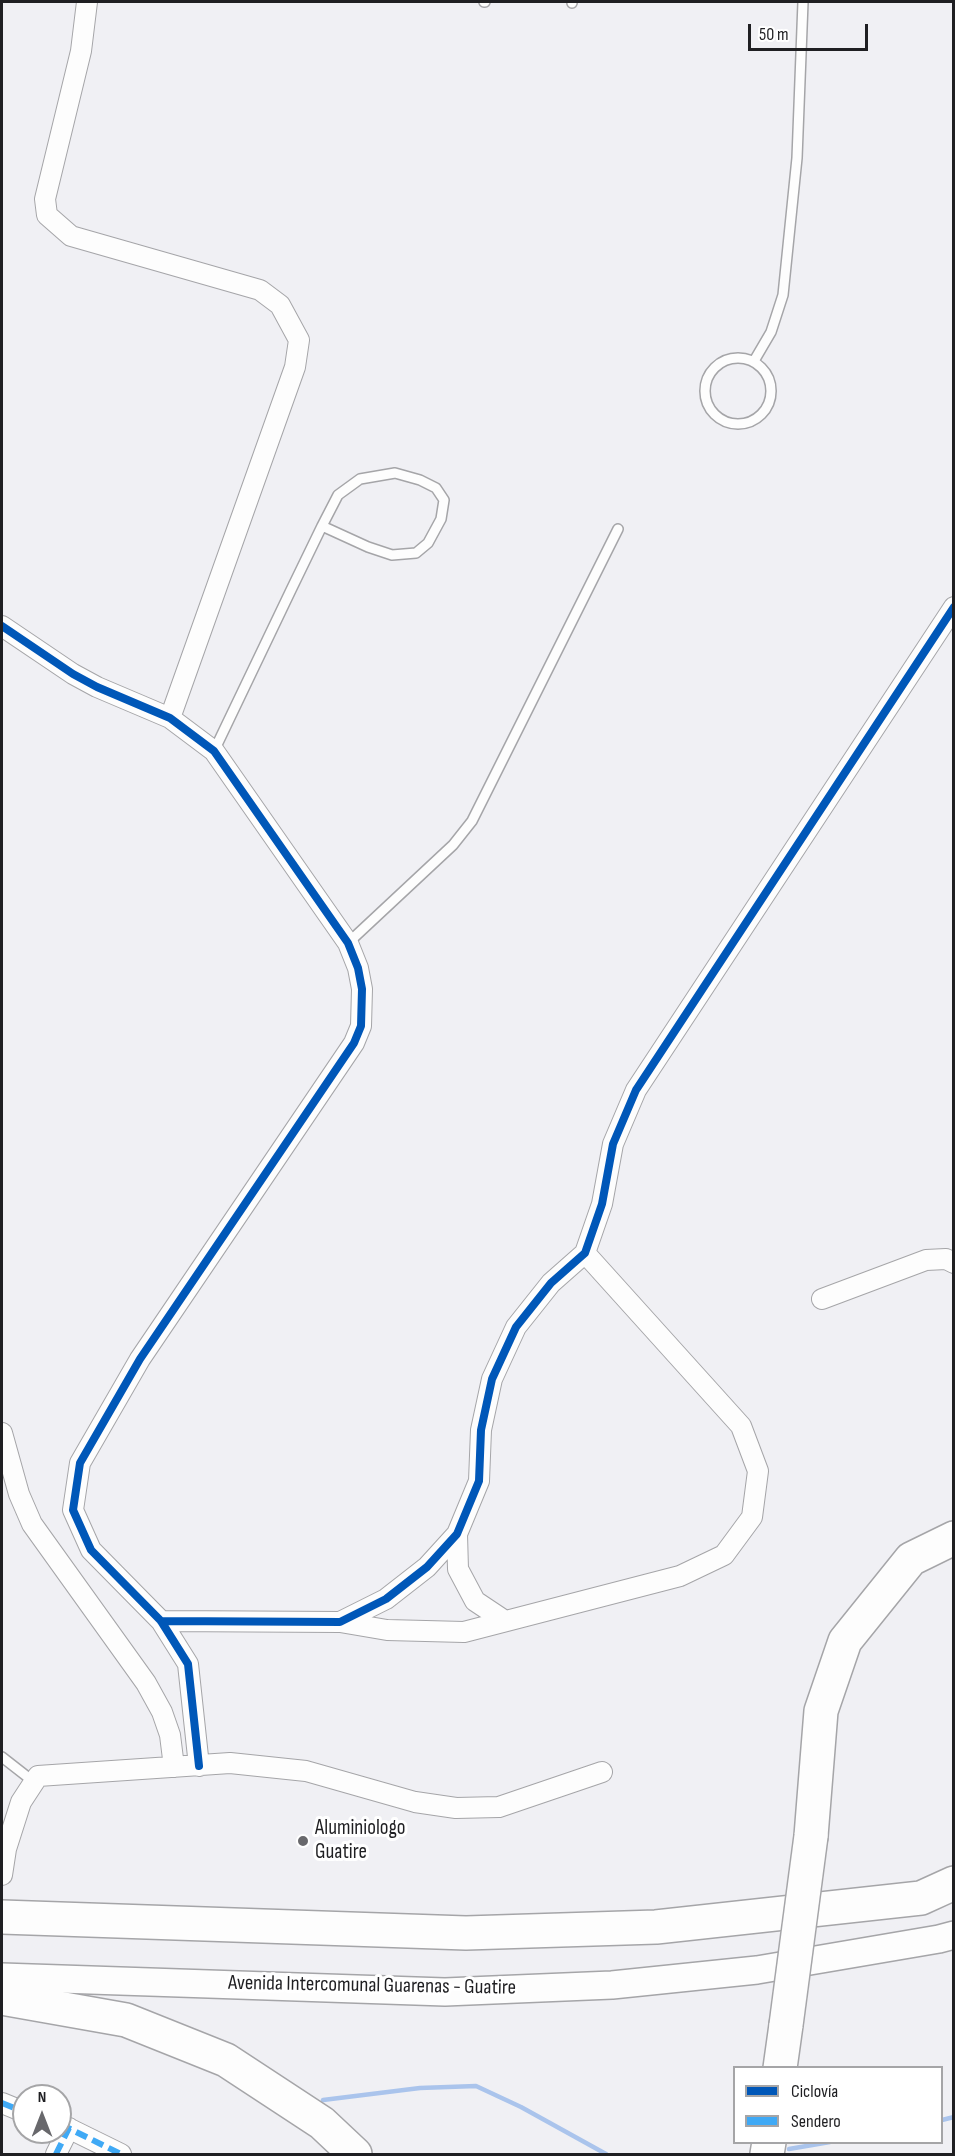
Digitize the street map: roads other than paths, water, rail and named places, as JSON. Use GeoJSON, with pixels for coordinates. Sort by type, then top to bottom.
{"type":"FeatureCollection","features":[{"type":"Feature","properties":{"kind":"highway"},"geometry":{"type":"LineString","coordinates":[[780,2066],[811,1836],[821,1711],[845,1641],[911,1559],[954,1539]]}},
{"type":"Feature","properties":{"kind":"highway"},"geometry":{"type":"LineString","coordinates":[[2,1917],[466,1933],[656,1927],[921,1898],[954,1883]]}},
{"type":"Feature","properties":{"kind":"highway"},"geometry":{"type":"LineString","coordinates":[[2,1998],[126,2020],[226,2060],[322,2123],[355,2154]]}},
{"type":"Feature","properties":{"kind":"main road"},"geometry":{"type":"LineString","coordinates":[[921,1898],[954,1892]]}},
{"type":"Feature","properties":{"kind":"main road","name":"Avenida Intercomunal Guarenas - Guatire"},"geometry":{"type":"LineString","coordinates":[[2,1977],[446,1992],[612,1985],[757,1970],[954,1935]]}},
{"type":"Feature","properties":{"kind":"street"},"geometry":{"type":"LineString","coordinates":[[87,2],[81,51],[45,199],[47,215],[71,236],[260,290],[280,305],[291,321],[299,340],[295,367],[170,718]]}},
{"type":"Feature","properties":{"kind":"street"},"geometry":{"type":"LineString","coordinates":[[340,1622],[386,1599],[427,1567],[457,1534],[479,1481],[481,1430],[492,1379],[516,1327],[551,1283],[585,1253],[602,1204],[613,1144],[636,1090],[954,607]]}},
{"type":"Feature","properties":{"kind":"street"},"geometry":{"type":"LineString","coordinates":[[2,626],[73,674],[97,687],[170,718],[214,751],[348,943],[358,968],[362,989],[361,1026],[354,1043],[140,1359],[80,1463],[73,1510],[91,1550],[161,1621],[188,1664],[199,1766]]}},
{"type":"Feature","properties":{"kind":"street"},"geometry":{"type":"LineString","coordinates":[[161,1621],[340,1622],[387,1630],[464,1632],[680,1576],[724,1555],[752,1517],[758,1471],[741,1426],[585,1253]]}},
{"type":"Feature","properties":{"kind":"street"},"geometry":{"type":"LineString","coordinates":[[822,1299],[926,1260],[946,1259],[954,1263]]}},
{"type":"Feature","properties":{"kind":"street"},"geometry":{"type":"LineString","coordinates":[[2,1433],[19,1494],[32,1524],[146,1683],[162,1712],[170,1735],[174,1767]]}},
{"type":"Feature","properties":{"kind":"street"},"geometry":{"type":"LineString","coordinates":[[457,1534],[458,1569],[476,1601],[505,1621]]}},
{"type":"Feature","properties":{"kind":"street"},"geometry":{"type":"LineString","coordinates":[[2,1875],[6,1849],[21,1802],[38,1776],[230,1764],[306,1771],[415,1802],[456,1809],[499,1807],[602,1772]]}},
{"type":"Feature","properties":{"kind":"street"},"geometry":{"type":"LineString","coordinates":[[72,2130],[121,2154]]}},
{"type":"Feature","properties":{"kind":"lane"},"geometry":{"type":"LineString","coordinates":[[754,361],[771,332],[783,295],[797,158],[803,2]]}},
{"type":"Feature","properties":{"kind":"lane"},"geometry":{"type":"LineString","coordinates":[[746,358],[754,361],[762,366],[771,382],[772,390],[768,406],[757,418],[742,424],[726,422],[711,411],[705,394],[708,376],[713,368],[728,359],[746,358]]}},
{"type":"Feature","properties":{"kind":"lane"},"geometry":{"type":"LineString","coordinates":[[214,751],[322,526],[338,495],[360,479],[395,473],[420,480],[436,488],[444,500],[441,519],[428,543],[416,553],[393,555],[368,547],[322,526]]}},
{"type":"Feature","properties":{"kind":"lane"},"geometry":{"type":"LineString","coordinates":[[348,943],[453,845],[472,820],[618,529]]}},
{"type":"Feature","properties":{"kind":"lane"},"geometry":{"type":"LineString","coordinates":[[2,1757],[34,1782]]}},
{"type":"Feature","properties":{"kind":"waterway"},"geometry":{"type":"LineString","coordinates":[[323,2100],[420,2088],[476,2086],[521,2107],[606,2154]]}},
{"type":"Feature","properties":{"kind":"waterway"},"geometry":{"type":"LineString","coordinates":[[943,2120],[954,2117]]}},
{"type":"Feature","properties":{"kind":"waterway"},"geometry":{"type":"LineString","coordinates":[[789,2149],[818,2144]]}},
{"type":"Feature","properties":{"kind":"place","name":"Aluminiologo Guatire"},"geometry":{"type":"Point","coordinates":[303,1841]}}]}
